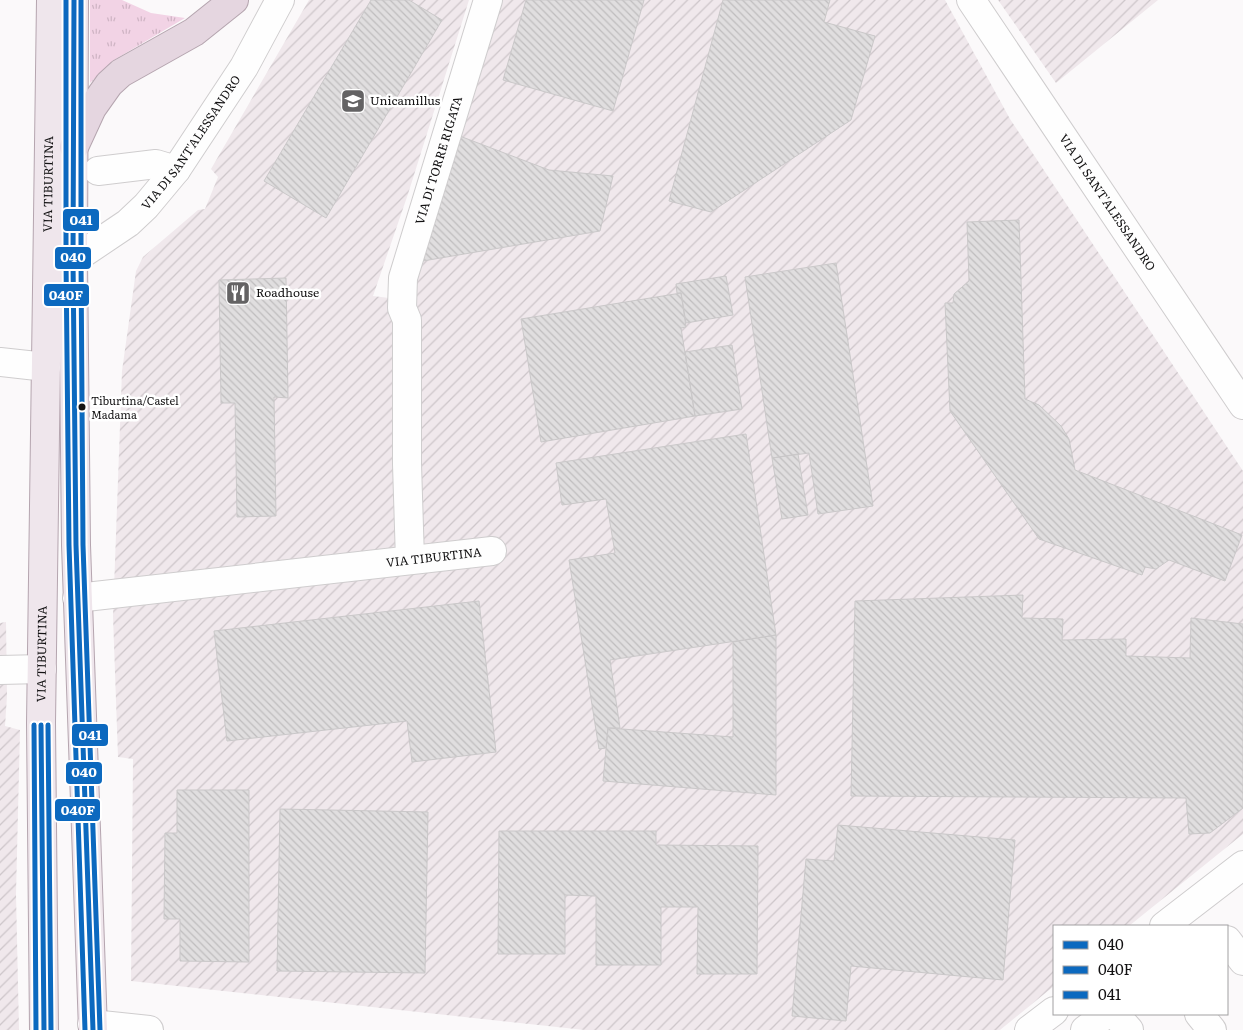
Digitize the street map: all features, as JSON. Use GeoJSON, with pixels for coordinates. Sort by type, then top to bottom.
{"type":"FeatureCollection","features":[{"type":"Feature","properties":{"kind":"highway"},"geometry":{"type":"LineString","coordinates":[[74,147],[92,108],[115,78],[132,65],[194,32],[234,0]]}},
{"type":"Feature","properties":{"kind":"main road","name":"VIA TIBURTINA"},"geometry":{"type":"LineString","coordinates":[[44,1030],[41,826],[42,669],[51,0]]}},
{"type":"Feature","properties":{"kind":"main road","name":"VIA TIBURTINA"},"geometry":{"type":"LineString","coordinates":[[74,0],[73,260],[77,598],[93,1027]]}},
{"type":"Feature","properties":{"kind":"street","name":"VIA DI SANT'ALESSANDRO"},"geometry":{"type":"LineString","coordinates":[[73,260],[128,223],[146,206],[176,170],[244,68],[280,0]]}},
{"type":"Feature","properties":{"kind":"street","name":"VIA DI TORRE RIGATA"},"geometry":{"type":"LineString","coordinates":[[410,560],[406,464],[407,320],[402,308],[402,293],[407,260],[488,0]]}},
{"type":"Feature","properties":{"kind":"street","name":"VIA DI SANT'ALESSANDRO"},"geometry":{"type":"LineString","coordinates":[[971,0],[1243,405]]}},
{"type":"Feature","properties":{"kind":"street"},"geometry":{"type":"LineString","coordinates":[[98,171],[156,164],[176,170]]}},
{"type":"Feature","properties":{"kind":"street"},"geometry":{"type":"LineString","coordinates":[[0,362],[46,367]]}},
{"type":"Feature","properties":{"kind":"street","name":"VIA TIBURTINA"},"geometry":{"type":"LineString","coordinates":[[77,598],[492,551]]}},
{"type":"Feature","properties":{"kind":"street"},"geometry":{"type":"LineString","coordinates":[[0,670],[42,669]]}},
{"type":"Feature","properties":{"kind":"street"},"geometry":{"type":"LineString","coordinates":[[1165,925],[1243,865]]}},
{"type":"Feature","properties":{"kind":"street"},"geometry":{"type":"LineString","coordinates":[[1228,941],[1243,961]]}},
{"type":"Feature","properties":{"kind":"street"},"geometry":{"type":"LineString","coordinates":[[1029,1030],[1053,1012]]}},
{"type":"Feature","properties":{"kind":"street"},"geometry":{"type":"LineString","coordinates":[[1085,1030],[1105,1015]]}},
{"type":"Feature","properties":{"kind":"street"},"geometry":{"type":"LineString","coordinates":[[1117,1015],[1129,1030]]}},
{"type":"Feature","properties":{"kind":"street"},"geometry":{"type":"LineString","coordinates":[[1200,1015],[1212,1030]]}},
{"type":"Feature","properties":{"kind":"street"},"geometry":{"type":"LineString","coordinates":[[93,1027],[149,1030]]}},
{"type":"Feature","properties":{"kind":"shaded area"},"geometry":{"type":"Polygon","coordinates":[[[309,0],[469,0],[408,194],[373,296],[389,298],[414,276],[498,0],[945,0],[1010,119],[1243,471],[1243,834],[1130,925],[1053,925],[1053,987],[1000,1030],[585,1030],[131,981],[133,759],[118,757],[113,616],[122,371],[136,271],[143,257],[198,210],[205,209],[218,177],[211,169],[309,0]]]}},
{"type":"Feature","properties":{"kind":"shaded area"},"geometry":{"type":"Polygon","coordinates":[[[998,0],[1158,0],[1056,83],[998,0]]]}},
{"type":"Feature","properties":{"kind":"shaded area"},"geometry":{"type":"Polygon","coordinates":[[[6,622],[7,696],[5,726],[20,730],[16,894],[19,1030],[0,1030],[0,623],[6,622]]]}},
{"type":"Feature","properties":{"kind":"green space"},"geometry":{"type":"Polygon","coordinates":[[[90,0],[122,0],[151,13],[185,18],[114,60],[90,83],[90,0]]]}},
{"type":"Feature","properties":{"kind":"building","name":"Unicamillus"},"geometry":{"type":"Polygon","coordinates":[[[371,0],[409,0],[442,20],[326,218],[264,181],[371,0]]]}},
{"type":"Feature","properties":{"kind":"building"},"geometry":{"type":"Polygon","coordinates":[[[526,0],[644,0],[613,111],[503,80],[526,0]]]}},
{"type":"Feature","properties":{"kind":"building"},"geometry":{"type":"Polygon","coordinates":[[[723,0],[830,0],[824,22],[875,36],[851,120],[711,212],[669,201],[723,0]]]}},
{"type":"Feature","properties":{"kind":"building"},"geometry":{"type":"Polygon","coordinates":[[[457,135],[549,170],[613,176],[600,231],[417,262],[457,135]]]}},
{"type":"Feature","properties":{"kind":"building"},"geometry":{"type":"Polygon","coordinates":[[[1019,220],[1025,399],[1039,405],[1061,426],[1069,439],[1075,470],[1242,535],[1225,581],[1169,560],[1156,569],[1145,567],[1142,575],[1039,539],[950,411],[945,303],[953,303],[954,294],[969,281],[967,222],[1019,220]]]}},
{"type":"Feature","properties":{"kind":"building"},"geometry":{"type":"Polygon","coordinates":[[[836,263],[873,506],[818,514],[809,453],[772,458],[745,277],[836,263]]]}},
{"type":"Feature","properties":{"kind":"building"},"geometry":{"type":"Polygon","coordinates":[[[726,276],[733,315],[686,323],[681,293],[677,293],[676,284],[726,276]]]}},
{"type":"Feature","properties":{"kind":"building"},"geometry":{"type":"Polygon","coordinates":[[[286,278],[288,398],[274,397],[276,516],[237,517],[235,403],[221,403],[219,280],[286,278]]]}},
{"type":"Feature","properties":{"kind":"building"},"geometry":{"type":"Polygon","coordinates":[[[681,293],[686,327],[681,328],[695,416],[541,442],[521,319],[681,293]]]}},
{"type":"Feature","properties":{"kind":"building"},"geometry":{"type":"Polygon","coordinates":[[[732,345],[742,409],[695,416],[685,352],[732,345]]]}},
{"type":"Feature","properties":{"kind":"building"},"geometry":{"type":"Polygon","coordinates":[[[746,434],[776,635],[610,660],[620,728],[608,728],[606,748],[599,749],[569,560],[615,553],[606,499],[562,505],[556,463],[746,434]]]}},
{"type":"Feature","properties":{"kind":"building"},"geometry":{"type":"Polygon","coordinates":[[[798,454],[808,515],[782,519],[772,458],[798,454]]]}},
{"type":"Feature","properties":{"kind":"building"},"geometry":{"type":"Polygon","coordinates":[[[1023,595],[1022,618],[1063,619],[1062,640],[1126,639],[1126,656],[1190,658],[1191,618],[1243,624],[1243,808],[1210,833],[1189,834],[1186,798],[851,796],[855,601],[1023,595]]]}},
{"type":"Feature","properties":{"kind":"building"},"geometry":{"type":"Polygon","coordinates":[[[479,601],[496,752],[412,762],[407,721],[227,741],[214,631],[479,601]]]}},
{"type":"Feature","properties":{"kind":"building"},"geometry":{"type":"Polygon","coordinates":[[[776,635],[776,795],[603,781],[608,728],[733,737],[733,642],[776,635]]]}},
{"type":"Feature","properties":{"kind":"building"},"geometry":{"type":"Polygon","coordinates":[[[177,790],[249,790],[249,962],[180,961],[180,919],[164,919],[165,833],[177,833],[177,790]]]}},
{"type":"Feature","properties":{"kind":"building"},"geometry":{"type":"Polygon","coordinates":[[[280,809],[428,812],[425,973],[277,971],[280,809]]]}},
{"type":"Feature","properties":{"kind":"building"},"geometry":{"type":"Polygon","coordinates":[[[838,825],[1015,840],[1003,980],[851,966],[846,1021],[792,1016],[806,859],[834,861],[838,825]]]}},
{"type":"Feature","properties":{"kind":"building"},"geometry":{"type":"Polygon","coordinates":[[[499,831],[656,831],[656,845],[758,846],[757,974],[697,974],[698,907],[661,907],[661,965],[596,965],[596,896],[565,895],[565,954],[498,954],[499,831]]]}},
{"type":"Feature","properties":{"kind":"transit line","name":"040F"},"geometry":{"type":"LineString","coordinates":[[66,0],[69,545],[85,1030]]}},
{"type":"Feature","properties":{"kind":"transit line","name":"040"},"geometry":{"type":"LineString","coordinates":[[74,0],[73,260],[76,545],[93,1030]]}},
{"type":"Feature","properties":{"kind":"transit line","name":"041"},"geometry":{"type":"LineString","coordinates":[[81,0],[83,545],[100,1030]]}},
{"type":"Feature","properties":{"kind":"transit line","name":"040F"},"geometry":{"type":"LineString","coordinates":[[34,725],[36,1030]]}},
{"type":"Feature","properties":{"kind":"transit line","name":"040"},"geometry":{"type":"LineString","coordinates":[[41,725],[44,1030]]}},
{"type":"Feature","properties":{"kind":"transit line","name":"041"},"geometry":{"type":"LineString","coordinates":[[48,725],[51,1030]]}},
{"type":"Feature","properties":{"kind":"place","name":"Unicamillus"},"geometry":{"type":"Point","coordinates":[353,101]}},
{"type":"Feature","properties":{"kind":"place","name":"Roadhouse"},"geometry":{"type":"Point","coordinates":[238,293]}},
{"type":"Feature","properties":{"kind":"place","name":"Tiburtina/Castel Madama"},"geometry":{"type":"Point","coordinates":[82,407]}}]}
